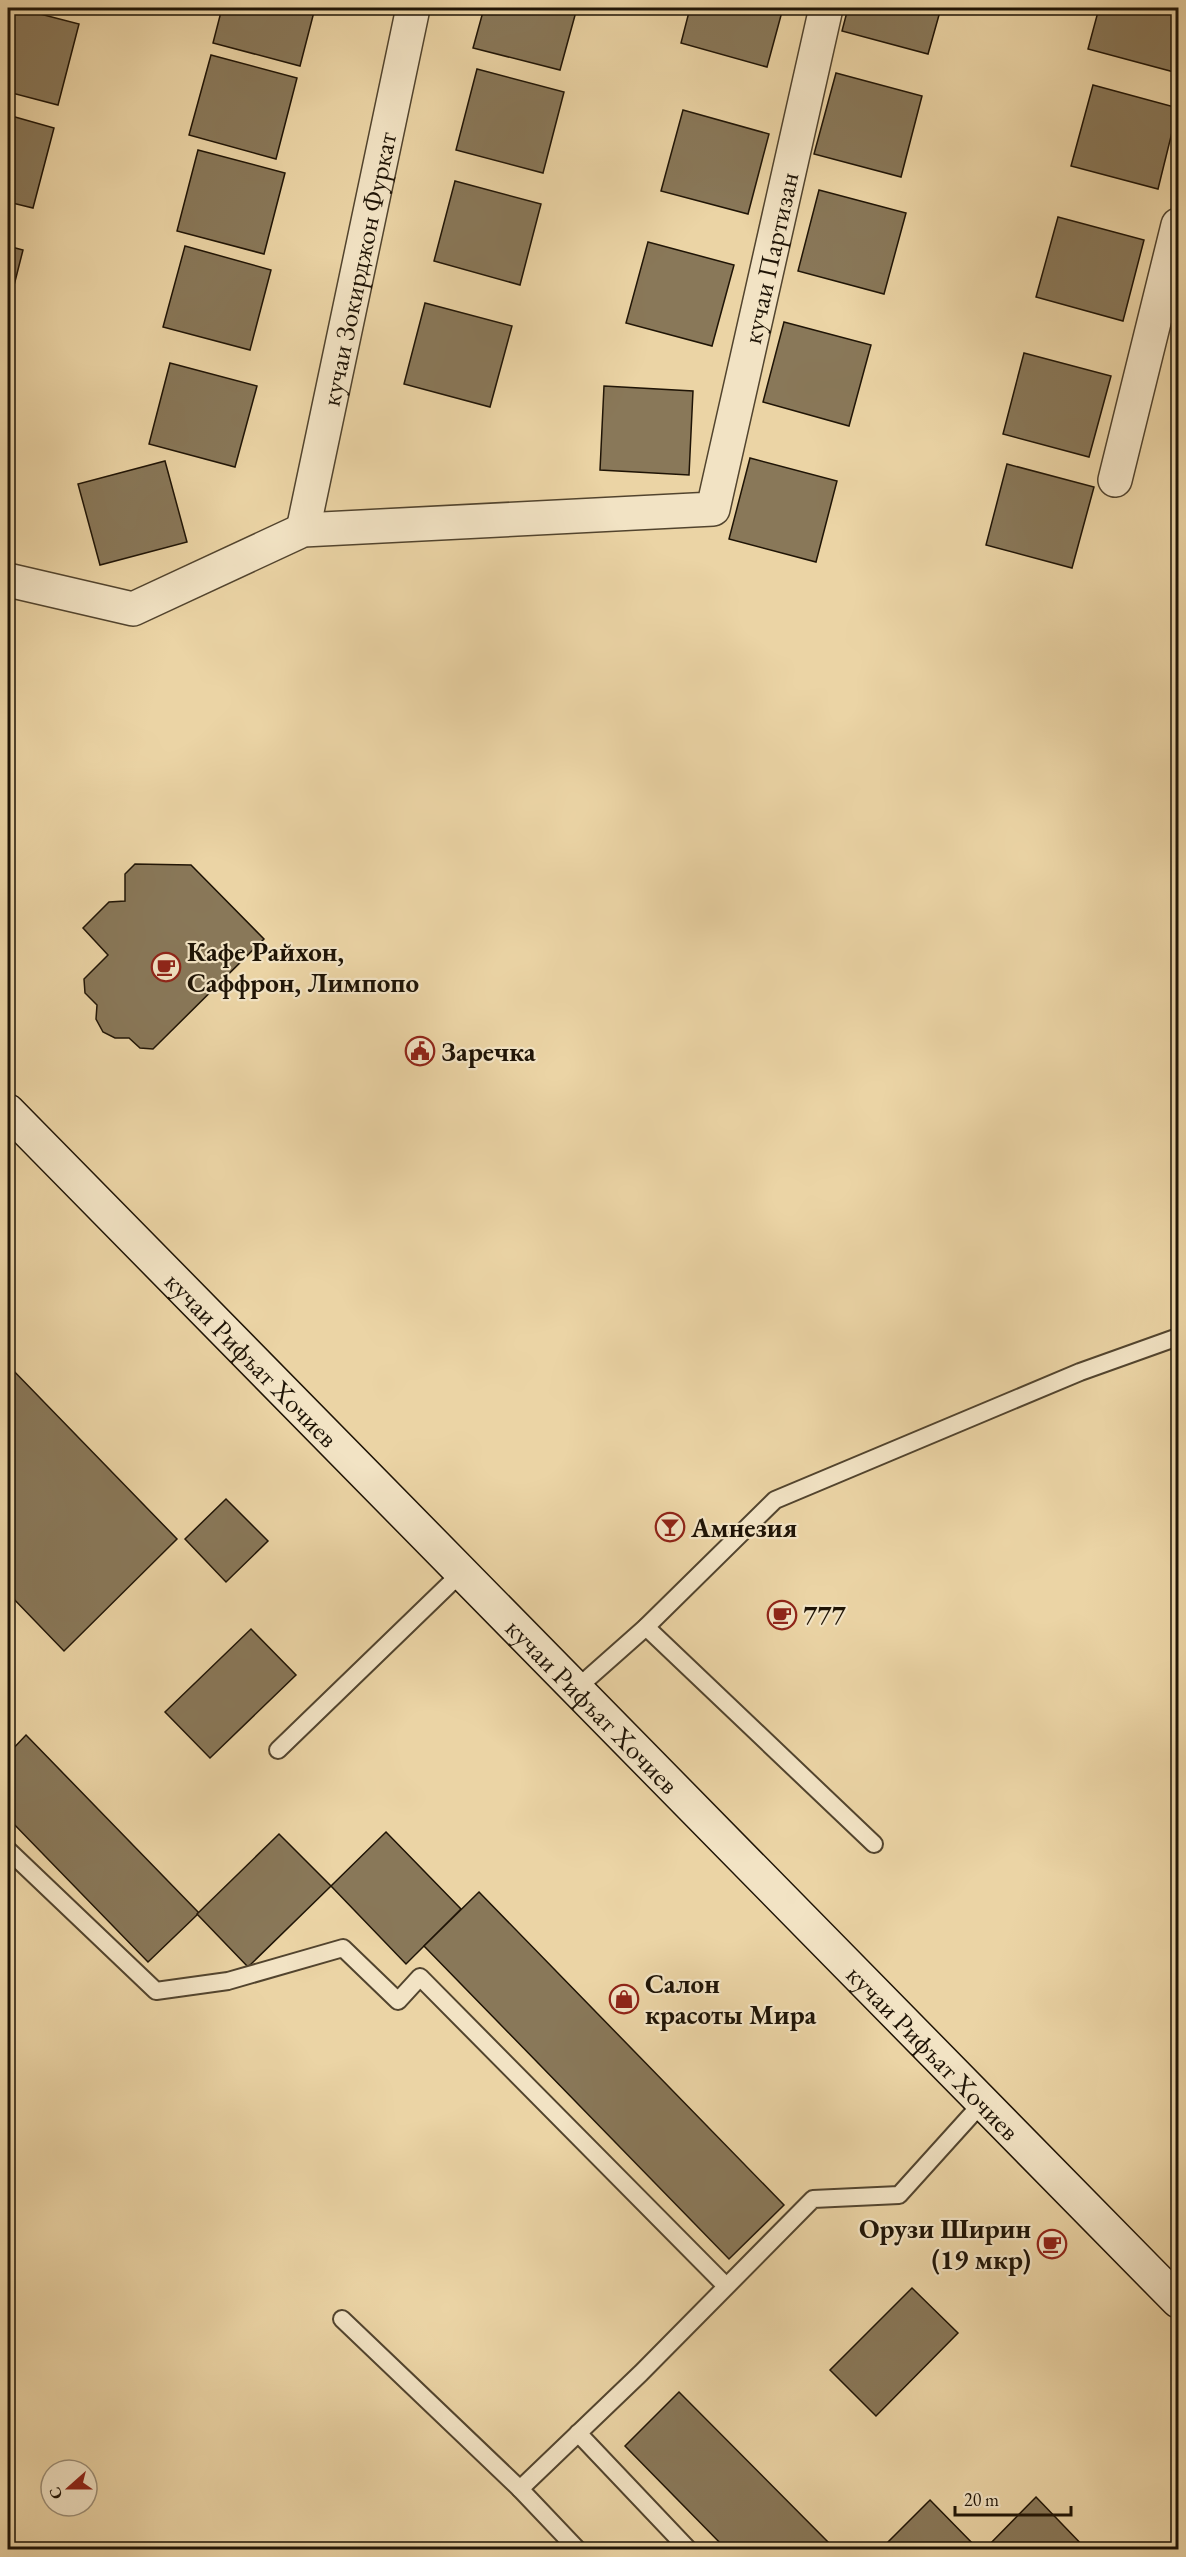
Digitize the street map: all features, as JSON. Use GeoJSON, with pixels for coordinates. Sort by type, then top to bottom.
{"type":"FeatureCollection","features":[{"type":"Feature","properties":{"kind":"street","name":"кучаи Зокирджон Фуркат"},"geometry":{"type":"LineString","coordinates":[[303,530],[413,8]]}},
{"type":"Feature","properties":{"kind":"street","name":"кучаи Партизан"},"geometry":{"type":"LineString","coordinates":[[303,530],[713,509],[826,8]]}},
{"type":"Feature","properties":{"kind":"street"},"geometry":{"type":"LineString","coordinates":[[1115,480],[1179,225]]}},
{"type":"Feature","properties":{"kind":"street"},"geometry":{"type":"LineString","coordinates":[[8,580],[133,609],[303,530]]}},
{"type":"Feature","properties":{"kind":"street","name":"кучаи Рифъат Хочиев"},"geometry":{"type":"LineString","coordinates":[[8,1111],[1179,2301]]}},
{"type":"Feature","properties":{"kind":"lane"},"geometry":{"type":"LineString","coordinates":[[576,1689],[646,1628],[775,1500],[1080,1372],[1179,1337]]}},
{"type":"Feature","properties":{"kind":"lane"},"geometry":{"type":"LineString","coordinates":[[278,1750],[461,1573]]}},
{"type":"Feature","properties":{"kind":"lane"},"geometry":{"type":"LineString","coordinates":[[646,1628],[874,1844]]}},
{"type":"Feature","properties":{"kind":"lane"},"geometry":{"type":"LineString","coordinates":[[8,1850],[156,1990],[228,1981],[343,1948],[398,2001],[420,1977],[725,2285]]}},
{"type":"Feature","properties":{"kind":"lane"},"geometry":{"type":"LineString","coordinates":[[520,2489],[813,2199],[898,2195],[983,2102]]}},
{"type":"Feature","properties":{"kind":"lane"},"geometry":{"type":"LineString","coordinates":[[342,2319],[520,2489],[578,2550]]}},
{"type":"Feature","properties":{"kind":"lane"},"geometry":{"type":"LineString","coordinates":[[578,2433],[689,2550]]}},
{"type":"Feature","properties":{"kind":"building"},"geometry":{"type":"Polygon","coordinates":[[[8,8],[17,8],[79,24],[58,105],[8,92],[8,8]]]}},
{"type":"Feature","properties":{"kind":"building"},"geometry":{"type":"Polygon","coordinates":[[[222,8],[315,8],[300,66],[213,43],[222,8]]]}},
{"type":"Feature","properties":{"kind":"building"},"geometry":{"type":"Polygon","coordinates":[[[484,8],[577,8],[560,70],[473,48],[484,8]]]}},
{"type":"Feature","properties":{"kind":"building"},"geometry":{"type":"Polygon","coordinates":[[[690,8],[783,8],[767,67],[681,43],[690,8]]]}},
{"type":"Feature","properties":{"kind":"building"},"geometry":{"type":"Polygon","coordinates":[[[848,8],[941,8],[928,54],[842,31],[848,8]]]}},
{"type":"Feature","properties":{"kind":"building"},"geometry":{"type":"Polygon","coordinates":[[[1099,8],[1178,8],[1178,56],[1174,72],[1088,49],[1099,8]]]}},
{"type":"Feature","properties":{"kind":"building"},"geometry":{"type":"Polygon","coordinates":[[[211,55],[297,78],[276,159],[189,135],[211,55]]]}},
{"type":"Feature","properties":{"kind":"building"},"geometry":{"type":"Polygon","coordinates":[[[477,69],[564,92],[543,173],[456,150],[477,69]]]}},
{"type":"Feature","properties":{"kind":"building"},"geometry":{"type":"Polygon","coordinates":[[[836,73],[922,96],[901,177],[814,154],[836,73]]]}},
{"type":"Feature","properties":{"kind":"building"},"geometry":{"type":"Polygon","coordinates":[[[1093,85],[1178,108],[1158,189],[1071,166],[1093,85]]]}},
{"type":"Feature","properties":{"kind":"building"},"geometry":{"type":"Polygon","coordinates":[[[683,110],[769,134],[748,214],[661,191],[683,110]]]}},
{"type":"Feature","properties":{"kind":"building"},"geometry":{"type":"Polygon","coordinates":[[[8,115],[54,128],[33,208],[8,202],[8,115]]]}},
{"type":"Feature","properties":{"kind":"building"},"geometry":{"type":"Polygon","coordinates":[[[198,150],[285,173],[264,254],[177,231],[198,150]]]}},
{"type":"Feature","properties":{"kind":"building"},"geometry":{"type":"Polygon","coordinates":[[[455,181],[541,204],[520,285],[434,261],[455,181]]]}},
{"type":"Feature","properties":{"kind":"building"},"geometry":{"type":"Polygon","coordinates":[[[819,190],[906,213],[884,294],[798,271],[819,190]]]}},
{"type":"Feature","properties":{"kind":"building"},"geometry":{"type":"Polygon","coordinates":[[[1058,217],[1144,240],[1123,321],[1036,297],[1058,217]]]}},
{"type":"Feature","properties":{"kind":"building"},"geometry":{"type":"Polygon","coordinates":[[[648,242],[734,265],[712,346],[626,323],[648,242]]]}},
{"type":"Feature","properties":{"kind":"building"},"geometry":{"type":"Polygon","coordinates":[[[8,246],[23,250],[8,309],[8,246]]]}},
{"type":"Feature","properties":{"kind":"building"},"geometry":{"type":"Polygon","coordinates":[[[185,246],[271,270],[250,350],[163,327],[185,246]]]}},
{"type":"Feature","properties":{"kind":"building"},"geometry":{"type":"Polygon","coordinates":[[[425,303],[512,326],[490,407],[404,384],[425,303]]]}},
{"type":"Feature","properties":{"kind":"building"},"geometry":{"type":"Polygon","coordinates":[[[784,322],[871,345],[849,426],[763,402],[784,322]]]}},
{"type":"Feature","properties":{"kind":"building"},"geometry":{"type":"Polygon","coordinates":[[[1024,353],[1111,376],[1089,457],[1003,434],[1024,353]]]}},
{"type":"Feature","properties":{"kind":"building"},"geometry":{"type":"Polygon","coordinates":[[[170,363],[257,386],[235,467],[149,444],[170,363]]]}},
{"type":"Feature","properties":{"kind":"building"},"geometry":{"type":"Polygon","coordinates":[[[604,386],[693,391],[689,475],[600,470],[604,386]]]}},
{"type":"Feature","properties":{"kind":"building"},"geometry":{"type":"Polygon","coordinates":[[[750,458],[837,481],[816,562],[729,539],[750,458]]]}},
{"type":"Feature","properties":{"kind":"building"},"geometry":{"type":"Polygon","coordinates":[[[165,461],[187,542],[100,565],[78,484],[165,461]]]}},
{"type":"Feature","properties":{"kind":"building"},"geometry":{"type":"Polygon","coordinates":[[[1007,464],[1094,487],[1072,568],[986,545],[1007,464]]]}},
{"type":"Feature","properties":{"kind":"building","name":"Кафе Райхон, Саффрон, Лимпопо"},"geometry":{"type":"Polygon","coordinates":[[[135,864],[191,865],[264,939],[153,1049],[140,1048],[129,1038],[115,1038],[103,1032],[96,1019],[97,1005],[85,993],[84,979],[108,955],[83,928],[109,902],[125,901],[125,874],[135,864]]]}},
{"type":"Feature","properties":{"kind":"building"},"geometry":{"type":"Polygon","coordinates":[[[8,1365],[177,1539],[64,1651],[8,1593],[8,1365]]]}},
{"type":"Feature","properties":{"kind":"building"},"geometry":{"type":"Polygon","coordinates":[[[226,1499],[268,1541],[226,1582],[185,1539],[226,1499]]]}},
{"type":"Feature","properties":{"kind":"building"},"geometry":{"type":"Polygon","coordinates":[[[251,1629],[296,1675],[210,1758],[165,1712],[251,1629]]]}},
{"type":"Feature","properties":{"kind":"building"},"geometry":{"type":"Polygon","coordinates":[[[26,1735],[199,1913],[148,1962],[8,1818],[8,1754],[26,1735]]]}},
{"type":"Feature","properties":{"kind":"building"},"geometry":{"type":"Polygon","coordinates":[[[386,1832],[461,1909],[406,1964],[331,1886],[386,1832]]]}},
{"type":"Feature","properties":{"kind":"building"},"geometry":{"type":"Polygon","coordinates":[[[279,1834],[331,1886],[248,1967],[197,1914],[279,1834]]]}},
{"type":"Feature","properties":{"kind":"building"},"geometry":{"type":"Polygon","coordinates":[[[479,1892],[784,2205],[729,2259],[424,1946],[479,1892]]]}},
{"type":"Feature","properties":{"kind":"building"},"geometry":{"type":"Polygon","coordinates":[[[912,2288],[958,2333],[876,2416],[830,2370],[912,2288]]]}},
{"type":"Feature","properties":{"kind":"building"},"geometry":{"type":"Polygon","coordinates":[[[679,2392],[836,2550],[727,2550],[625,2446],[679,2392]]]}},
{"type":"Feature","properties":{"kind":"building"},"geometry":{"type":"Polygon","coordinates":[[[1036,2497],[1087,2550],[984,2550],[1036,2497]]]}},
{"type":"Feature","properties":{"kind":"building"},"geometry":{"type":"Polygon","coordinates":[[[930,2500],[979,2550],[880,2550],[930,2500]]]}},
{"type":"Feature","properties":{"kind":"place","name":"Кафе Райхон, Саффрон, Лимпопо"},"geometry":{"type":"Point","coordinates":[166,967]}},
{"type":"Feature","properties":{"kind":"place","name":"Заречка"},"geometry":{"type":"Point","coordinates":[420,1051]}},
{"type":"Feature","properties":{"kind":"place","name":"Амнезия"},"geometry":{"type":"Point","coordinates":[670,1527]}},
{"type":"Feature","properties":{"kind":"place","name":"777"},"geometry":{"type":"Point","coordinates":[782,1615]}},
{"type":"Feature","properties":{"kind":"place","name":"Салон красоты Мира"},"geometry":{"type":"Point","coordinates":[624,1999]}},
{"type":"Feature","properties":{"kind":"place","name":"Орузи Ширин (19 мкр)"},"geometry":{"type":"Point","coordinates":[1052,2244]}}]}
